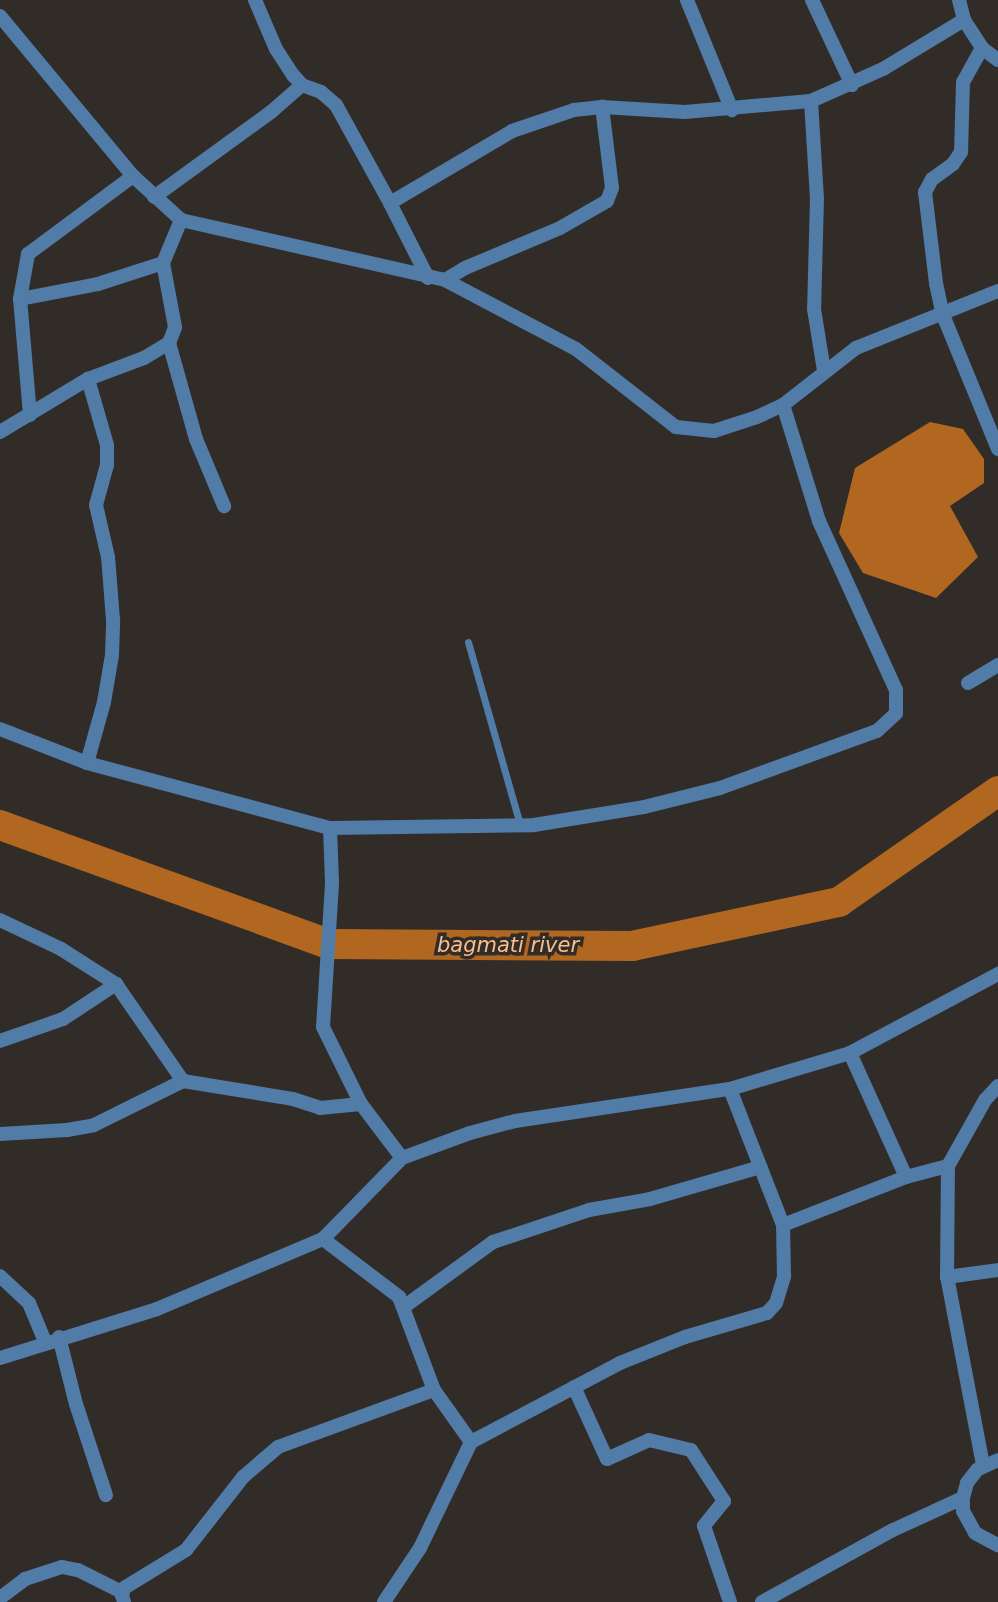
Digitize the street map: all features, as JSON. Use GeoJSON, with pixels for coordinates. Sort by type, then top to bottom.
{"type":"FeatureCollection","features":[{"type":"Feature","properties":{"kind":"street"},"geometry":{"type":"LineString","coordinates":[[256,0],[276,49],[302,85],[321,92],[336,105],[428,278]]}},
{"type":"Feature","properties":{"kind":"street"},"geometry":{"type":"LineString","coordinates":[[687,0],[732,110]]}},
{"type":"Feature","properties":{"kind":"street"},"geometry":{"type":"LineString","coordinates":[[812,0],[852,85]]}},
{"type":"Feature","properties":{"kind":"street"},"geometry":{"type":"LineString","coordinates":[[959,0],[964,20],[982,48],[998,60]]}},
{"type":"Feature","properties":{"kind":"street"},"geometry":{"type":"LineString","coordinates":[[1,18],[133,176],[181,220],[445,280],[576,349],[676,426],[714,430],[783,405],[856,348],[998,291]]}},
{"type":"Feature","properties":{"kind":"street"},"geometry":{"type":"LineString","coordinates":[[390,203],[512,131],[574,110],[602,107],[685,112],[811,101],[852,85],[964,20]]}},
{"type":"Feature","properties":{"kind":"street"},"geometry":{"type":"LineString","coordinates":[[982,48],[963,82],[961,152],[953,164],[932,179],[925,192],[936,283],[943,314],[998,449]]}},
{"type":"Feature","properties":{"kind":"street"},"geometry":{"type":"LineString","coordinates":[[154,197],[271,113],[302,85]]}},
{"type":"Feature","properties":{"kind":"street"},"geometry":{"type":"LineString","coordinates":[[811,101],[817,198],[814,309],[824,371]]}},
{"type":"Feature","properties":{"kind":"street"},"geometry":{"type":"LineString","coordinates":[[445,280],[466,268],[560,228],[607,201],[612,188],[602,107]]}},
{"type":"Feature","properties":{"kind":"street"},"geometry":{"type":"LineString","coordinates":[[30,415],[20,299],[22,271],[28,254],[133,176]]}},
{"type":"Feature","properties":{"kind":"street"},"geometry":{"type":"LineString","coordinates":[[0,432],[88,379],[144,358],[169,342],[175,327],[163,263],[181,220]]}},
{"type":"Feature","properties":{"kind":"street"},"geometry":{"type":"LineString","coordinates":[[20,299],[98,284],[163,263]]}},
{"type":"Feature","properties":{"kind":"street"},"geometry":{"type":"LineString","coordinates":[[169,342],[196,439],[223,506]]}},
{"type":"Feature","properties":{"kind":"street"},"geometry":{"type":"LineString","coordinates":[[87,763],[104,702],[112,655],[113,620],[108,558],[96,505],[107,465],[107,445],[88,379]]}},
{"type":"Feature","properties":{"kind":"street"},"geometry":{"type":"LineString","coordinates":[[0,729],[87,763],[330,828],[520,825],[644,807],[720,788],[877,731],[896,713],[895,690],[819,521],[783,405]]}},
{"type":"Feature","properties":{"kind":"street"},"geometry":{"type":"LineString","coordinates":[[968,683],[998,665]]}},
{"type":"Feature","properties":{"kind":"street"},"geometry":{"type":"LineString","coordinates":[[330,828],[331,882],[323,1027],[361,1104],[402,1158]]}},
{"type":"Feature","properties":{"kind":"street"},"geometry":{"type":"LineString","coordinates":[[0,920],[61,949],[116,985],[183,1081]]}},
{"type":"Feature","properties":{"kind":"street"},"geometry":{"type":"LineString","coordinates":[[0,1358],[157,1309],[323,1239],[402,1158],[470,1133],[515,1121],[730,1089],[850,1053],[998,974]]}},
{"type":"Feature","properties":{"kind":"street"},"geometry":{"type":"LineString","coordinates":[[0,1041],[64,1018],[116,985]]}},
{"type":"Feature","properties":{"kind":"street"},"geometry":{"type":"LineString","coordinates":[[850,1053],[906,1177]]}},
{"type":"Feature","properties":{"kind":"street"},"geometry":{"type":"LineString","coordinates":[[0,1134],[67,1130],[94,1125],[183,1081],[293,1099],[320,1108],[361,1104]]}},
{"type":"Feature","properties":{"kind":"street"},"geometry":{"type":"LineString","coordinates":[[983,1465],[947,1277],[948,1166],[985,1100],[998,1086]]}},
{"type":"Feature","properties":{"kind":"street"},"geometry":{"type":"LineString","coordinates":[[384,1602],[420,1548],[471,1443],[574,1387],[659,1346],[767,1313],[776,1303],[784,1276],[783,1225],[730,1089]]}},
{"type":"Feature","properties":{"kind":"street"},"geometry":{"type":"LineString","coordinates":[[783,1225],[906,1177],[948,1166]]}},
{"type":"Feature","properties":{"kind":"street"},"geometry":{"type":"LineString","coordinates":[[405,1306],[493,1242],[589,1210],[650,1199],[760,1167]]}},
{"type":"Feature","properties":{"kind":"street"},"geometry":{"type":"LineString","coordinates":[[323,1239],[391,1289],[405,1306],[435,1390],[471,1443]]}},
{"type":"Feature","properties":{"kind":"street"},"geometry":{"type":"LineString","coordinates":[[947,1277],[998,1270]]}},
{"type":"Feature","properties":{"kind":"street"},"geometry":{"type":"LineString","coordinates":[[0,1276],[29,1303],[52,1341],[106,1495]]}},
{"type":"Feature","properties":{"kind":"street"},"geometry":{"type":"LineString","coordinates":[[574,1387],[607,1459],[649,1440],[691,1450],[724,1501],[704,1526],[730,1602]]}},
{"type":"Feature","properties":{"kind":"street"},"geometry":{"type":"LineString","coordinates":[[0,1598],[25,1578],[62,1567],[78,1570],[123,1597],[186,1550],[243,1478],[278,1447],[435,1390]]}},
{"type":"Feature","properties":{"kind":"street"},"geometry":{"type":"LineString","coordinates":[[998,1460],[983,1465],[967,1483],[963,1499],[967,1523],[975,1533],[998,1545]]}},
{"type":"Feature","properties":{"kind":"street"},"geometry":{"type":"LineString","coordinates":[[762,1602],[893,1530],[963,1499]]}},
{"type":"Feature","properties":{"kind":"lane"},"geometry":{"type":"LineString","coordinates":[[468,642],[520,825]]}},
{"type":"Feature","properties":{"kind":"shaded area"},"geometry":{"type":"Polygon","coordinates":[[[930,422],[963,429],[984,459],[984,483],[950,506],[978,557],[936,598],[863,573],[839,533],[855,468],[930,422]]]}},
{"type":"Feature","properties":{"kind":"waterway","name":"bagmati river"},"geometry":{"type":"LineString","coordinates":[[0,825],[328,944],[632,946],[839,902],[998,791]]}}]}
